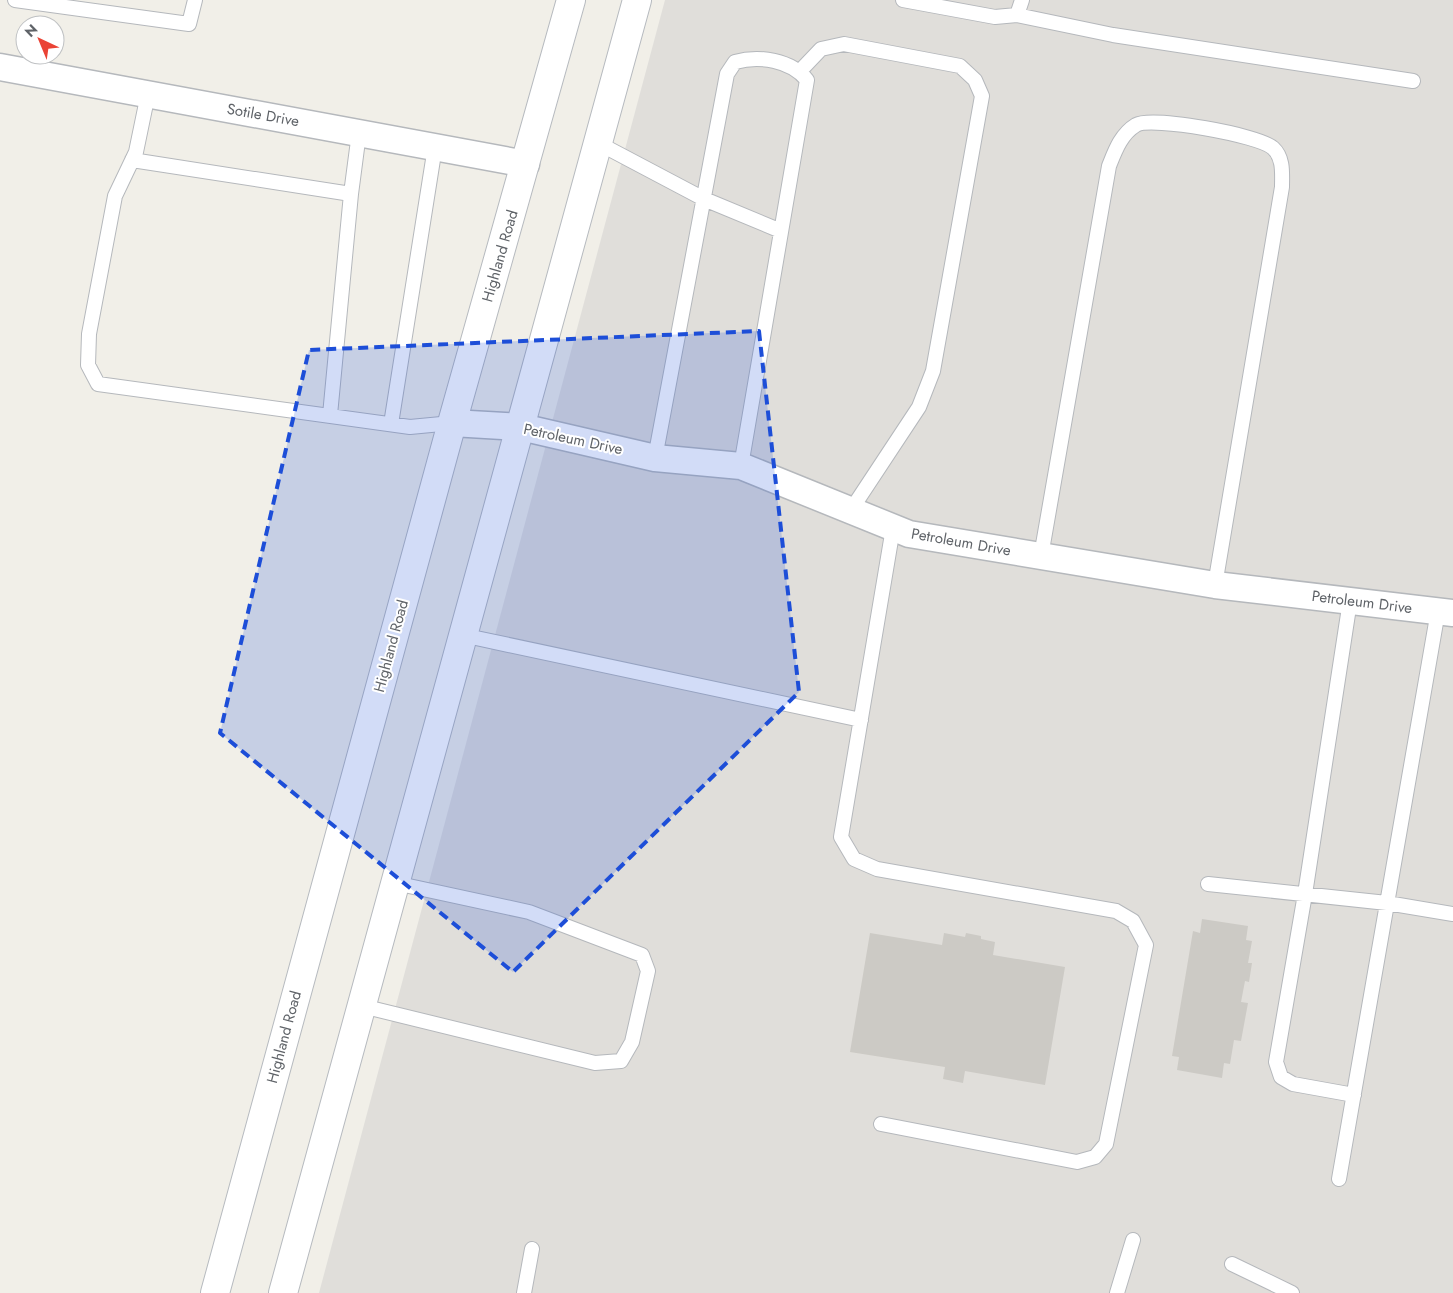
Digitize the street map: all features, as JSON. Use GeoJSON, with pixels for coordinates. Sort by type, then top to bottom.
{"type":"FeatureCollection","features":[{"type":"Feature","properties":{"kind":"main road","name":"Highland Road"},"geometry":{"type":"LineString","coordinates":[[214,1293],[452,424],[571,0]]}},
{"type":"Feature","properties":{"kind":"main road"},"geometry":{"type":"LineString","coordinates":[[283,1293],[637,0]]}},
{"type":"Feature","properties":{"kind":"street","name":"Sotile Drive"},"geometry":{"type":"LineString","coordinates":[[0,67],[526,164]]}},
{"type":"Feature","properties":{"kind":"street","name":"Petroleum Drive"},"geometry":{"type":"LineString","coordinates":[[452,424],[521,427],[655,458],[741,466],[909,534],[1215,585],[1446,612]]}},
{"type":"Feature","properties":{"kind":"lane"},"geometry":{"type":"LineString","coordinates":[[15,0],[188,24],[195,0]]}},
{"type":"Feature","properties":{"kind":"lane"},"geometry":{"type":"LineString","coordinates":[[903,0],[996,17],[1017,15],[1113,35],[1413,81]]}},
{"type":"Feature","properties":{"kind":"lane"},"geometry":{"type":"LineString","coordinates":[[1017,15],[1022,0]]}},
{"type":"Feature","properties":{"kind":"lane"},"geometry":{"type":"LineString","coordinates":[[800,71],[821,49],[844,44],[960,66],[975,80],[982,96],[933,372],[919,406],[851,510]]}},
{"type":"Feature","properties":{"kind":"lane"},"geometry":{"type":"LineString","coordinates":[[655,458],[727,74],[735,62],[747,59],[789,64],[800,71],[807,80],[741,466]]}},
{"type":"Feature","properties":{"kind":"lane"},"geometry":{"type":"LineString","coordinates":[[148,94],[132,160],[114,196],[89,334],[88,366],[98,384],[391,424],[410,426],[452,424]]}},
{"type":"Feature","properties":{"kind":"lane"},"geometry":{"type":"LineString","coordinates":[[1041,556],[1109,166],[1119,142],[1137,125],[1160,121],[1253,137],[1273,148],[1282,163],[1282,188],[1215,585]]}},
{"type":"Feature","properties":{"kind":"lane"},"geometry":{"type":"LineString","coordinates":[[330,415],[351,194],[359,133]]}},
{"type":"Feature","properties":{"kind":"lane"},"geometry":{"type":"LineString","coordinates":[[598,144],[704,199],[781,231]]}},
{"type":"Feature","properties":{"kind":"lane"},"geometry":{"type":"LineString","coordinates":[[391,424],[435,147]]}},
{"type":"Feature","properties":{"kind":"lane"},"geometry":{"type":"LineString","coordinates":[[132,160],[351,194]]}},
{"type":"Feature","properties":{"kind":"lane"},"geometry":{"type":"LineString","coordinates":[[881,1124],[1077,1162],[1095,1156],[1106,1144],[1146,945],[1133,921],[1116,910],[877,869],[854,859],[841,837],[893,528]]}},
{"type":"Feature","properties":{"kind":"lane"},"geometry":{"type":"LineString","coordinates":[[1350,601],[1305,894],[1276,1062],[1281,1077],[1293,1084],[1354,1095]]}},
{"type":"Feature","properties":{"kind":"lane"},"geometry":{"type":"LineString","coordinates":[[1339,1179],[1387,903],[1446,612]]}},
{"type":"Feature","properties":{"kind":"lane"},"geometry":{"type":"LineString","coordinates":[[462,635],[861,720]]}},
{"type":"Feature","properties":{"kind":"lane"},"geometry":{"type":"LineString","coordinates":[[362,1006],[594,1063],[621,1061],[632,1042],[648,971],[642,955],[530,912],[395,883]]}},
{"type":"Feature","properties":{"kind":"lane"},"geometry":{"type":"LineString","coordinates":[[1208,884],[1387,903],[1453,914]]}},
{"type":"Feature","properties":{"kind":"lane"},"geometry":{"type":"LineString","coordinates":[[1118,1293],[1133,1240]]}},
{"type":"Feature","properties":{"kind":"lane"},"geometry":{"type":"LineString","coordinates":[[524,1293],[532,1249]]}},
{"type":"Feature","properties":{"kind":"lane"},"geometry":{"type":"LineString","coordinates":[[1232,1264],[1292,1293]]}},
{"type":"Feature","properties":{"kind":"highlighted area"},"geometry":{"type":"Polygon","coordinates":[[[759,331],[799,692],[513,972],[220,733],[309,350],[759,331]]]}},
{"type":"Feature","properties":{"kind":"shaded area"},"geometry":{"type":"Polygon","coordinates":[[[665,0],[1453,0],[1453,1293],[319,1293],[665,0]]]}},
{"type":"Feature","properties":{"kind":"building"},"geometry":{"type":"Polygon","coordinates":[[[1202,919],[1248,926],[1246,940],[1252,941],[1248,963],[1252,963],[1249,982],[1245,981],[1241,1002],[1248,1003],[1241,1041],[1234,1040],[1230,1064],[1224,1063],[1222,1078],[1177,1070],[1179,1057],[1172,1056],[1193,931],[1200,933],[1202,919]]]}},
{"type":"Feature","properties":{"kind":"building"},"geometry":{"type":"Polygon","coordinates":[[[870,933],[942,945],[944,933],[965,937],[966,933],[981,936],[981,939],[995,942],[993,955],[1065,967],[1045,1085],[965,1071],[963,1083],[943,1079],[945,1067],[850,1052],[870,933]]]}}]}
